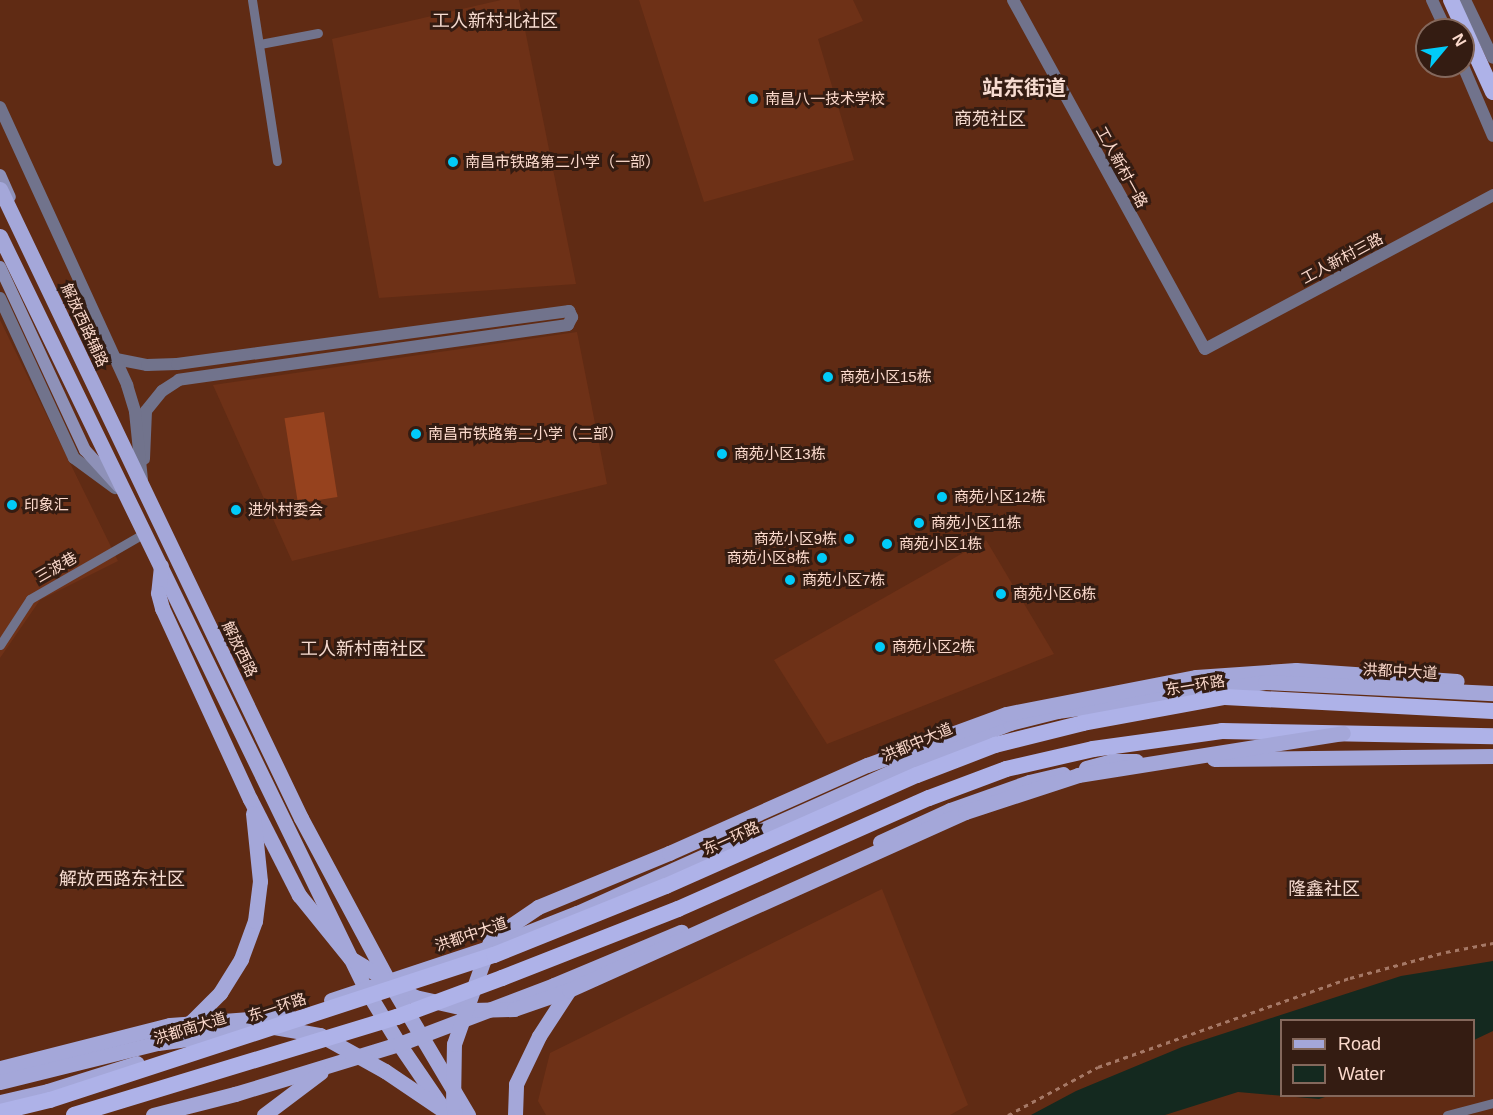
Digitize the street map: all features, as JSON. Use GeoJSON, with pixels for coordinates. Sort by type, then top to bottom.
{"type":"FeatureCollection","features":[{"type":"Feature","properties":{"kind":"highway"},"geometry":{"type":"LineString","coordinates":[[1451,0],[1493,92]]}},
{"type":"Feature","properties":{"kind":"highway","name":"东一环路"},"geometry":{"type":"LineString","coordinates":[[0,1112],[50,1100],[494,955],[666,886],[916,775],[995,745],[1083,723],[1225,697],[1493,711]]}},
{"type":"Feature","properties":{"kind":"highway"},"geometry":{"type":"LineString","coordinates":[[74,1115],[397,1017],[492,982],[678,909],[928,798],[1006,769],[1093,749],[1222,731],[1493,736]]}},
{"type":"Feature","properties":{"kind":"main road","name":"解放西路辅路"},"geometry":{"type":"LineString","coordinates":[[0,174],[143,487]]}},
{"type":"Feature","properties":{"kind":"main road","name":"解放西路"},"geometry":{"type":"LineString","coordinates":[[0,189],[301,818],[388,981],[468,1115]]}},
{"type":"Feature","properties":{"kind":"main road"},"geometry":{"type":"LineString","coordinates":[[0,237],[128,496],[365,988],[444,1111]]}},
{"type":"Feature","properties":{"kind":"main road"},"geometry":{"type":"LineString","coordinates":[[0,267],[85,450],[128,496]]}},
{"type":"Feature","properties":{"kind":"main road"},"geometry":{"type":"LineString","coordinates":[[160,566],[158,593],[162,608],[250,799],[300,895],[350,958],[415,997],[473,1010],[514,1009],[569,990],[965,812],[1078,775],[1343,733]]}},
{"type":"Feature","properties":{"kind":"main road"},"geometry":{"type":"LineString","coordinates":[[455,1115],[453,1105],[454,1044],[491,939],[538,907],[669,853],[867,765],[1006,714],[1196,677],[1296,670],[1493,683]]}},
{"type":"Feature","properties":{"kind":"main road","name":"洪都中大道"},"geometry":{"type":"LineString","coordinates":[[388,981],[488,948],[555,922],[928,755],[1010,723],[1057,711],[1265,682],[1493,693]]}},
{"type":"Feature","properties":{"kind":"main road"},"geometry":{"type":"LineString","coordinates":[[153,1115],[235,1094],[399,1044],[554,985],[743,906],[950,810],[1029,782],[1112,761],[1493,756]]}},
{"type":"Feature","properties":{"kind":"main road"},"geometry":{"type":"LineString","coordinates":[[158,1043],[192,1022],[220,993],[241,959],[255,921],[260,881],[250,799]]}},
{"type":"Feature","properties":{"kind":"main road","name":"洪都南大道"},"geometry":{"type":"LineString","coordinates":[[0,1102],[48,1091],[289,1016],[388,981]]}},
{"type":"Feature","properties":{"kind":"main road"},"geometry":{"type":"LineString","coordinates":[[515,1115],[516,1084],[539,1036],[569,990]]}},
{"type":"Feature","properties":{"kind":"main road"},"geometry":{"type":"LineString","coordinates":[[0,1068],[170,1025],[289,1016]]}},
{"type":"Feature","properties":{"kind":"main road"},"geometry":{"type":"LineString","coordinates":[[0,1082],[158,1043],[279,1027],[320,1035],[385,1071],[444,1111]]}},
{"type":"Feature","properties":{"kind":"main road"},"geometry":{"type":"LineString","coordinates":[[264,1115],[331,1065]]}},
{"type":"Feature","properties":{"kind":"main road"},"geometry":{"type":"LineString","coordinates":[[458,1099],[473,1115]]}},
{"type":"Feature","properties":{"kind":"street","name":"工人新村一路"},"geometry":{"type":"LineString","coordinates":[[1013,0],[1205,349]]}},
{"type":"Feature","properties":{"kind":"street"},"geometry":{"type":"LineString","coordinates":[[1432,0],[1440,18]]}},
{"type":"Feature","properties":{"kind":"street"},"geometry":{"type":"LineString","coordinates":[[1465,0],[1493,58]]}},
{"type":"Feature","properties":{"kind":"street"},"geometry":{"type":"LineString","coordinates":[[1468,78],[1493,136]]}},
{"type":"Feature","properties":{"kind":"street"},"geometry":{"type":"LineString","coordinates":[[0,107],[127,385],[135,412],[143,487]]}},
{"type":"Feature","properties":{"kind":"street","name":"工人新村三路"},"geometry":{"type":"LineString","coordinates":[[1205,349],[1493,195]]}},
{"type":"Feature","properties":{"kind":"street"},"geometry":{"type":"LineString","coordinates":[[0,298],[74,458],[128,496]]}},
{"type":"Feature","properties":{"kind":"street"},"geometry":{"type":"LineString","coordinates":[[116,359],[147,365],[177,364],[569,311],[572,318],[568,325],[179,380],[162,391],[146,411],[143,487]]}},
{"type":"Feature","properties":{"kind":"lane"},"geometry":{"type":"LineString","coordinates":[[252,0],[277,161]]}},
{"type":"Feature","properties":{"kind":"lane"},"geometry":{"type":"LineString","coordinates":[[260,44],[318,33]]}},
{"type":"Feature","properties":{"kind":"lane","name":"三波巷"},"geometry":{"type":"LineString","coordinates":[[0,645],[30,599],[145,533]]}},
{"type":"Feature","properties":{"kind":"lane"},"geometry":{"type":"LineString","coordinates":[[1447,1115],[1493,1103]]}},
{"type":"Feature","properties":{"kind":"path"},"geometry":{"type":"LineString","coordinates":[[1008,1115],[1098,1067],[1350,978],[1446,952],[1493,943]]}},
{"type":"Feature","properties":{"kind":"shaded area","name":"南昌市铁路第二小学（一部）"},"geometry":{"type":"Polygon","coordinates":[[[501,0],[519,0],[576,284],[379,298],[332,39],[501,0]]]}},
{"type":"Feature","properties":{"kind":"shaded area","name":"南昌八一技术学校"},"geometry":{"type":"Polygon","coordinates":[[[639,0],[853,0],[863,21],[818,39],[854,160],[704,202],[639,0]]]}},
{"type":"Feature","properties":{"kind":"shaded area"},"geometry":{"type":"Polygon","coordinates":[[[0,320],[118,561],[40,600],[0,658],[0,320]]]}},
{"type":"Feature","properties":{"kind":"shaded area","name":"南昌市铁路第二小学（二部）"},"geometry":{"type":"Polygon","coordinates":[[[577,332],[607,484],[292,561],[213,385],[577,332]]]}},
{"type":"Feature","properties":{"kind":"shaded area"},"geometry":{"type":"Polygon","coordinates":[[[324,412],[337,497],[298,503],[284,418],[324,412]]]}},
{"type":"Feature","properties":{"kind":"shaded area"},"geometry":{"type":"Polygon","coordinates":[[[986,540],[1054,654],[827,744],[774,660],[986,540]]]}},
{"type":"Feature","properties":{"kind":"shaded area"},"geometry":{"type":"Polygon","coordinates":[[[882,889],[968,1105],[950,1115],[546,1115],[538,1101],[550,1053],[882,889]]]}},
{"type":"Feature","properties":{"kind":"water"},"geometry":{"type":"Polygon","coordinates":[[[1493,961],[1493,1031],[1475,1040],[1475,1019],[1280,1019],[1280,1096],[1238,1092],[1165,1115],[1031,1115],[1076,1091],[1182,1047],[1401,976],[1493,961]]]}},
{"type":"Feature","properties":{"kind":"water"},"geometry":{"type":"Polygon","coordinates":[[[1296,1097],[1325,1097],[1319,1099],[1296,1097]]]}},
{"type":"Feature","properties":{"kind":"place","name":"南昌八一技术学校"},"geometry":{"type":"Point","coordinates":[753,99]}},
{"type":"Feature","properties":{"kind":"place","name":"南昌市铁路第二小学（一部）"},"geometry":{"type":"Point","coordinates":[453,162]}},
{"type":"Feature","properties":{"kind":"place","name":"商苑小区15栋"},"geometry":{"type":"Point","coordinates":[828,377]}},
{"type":"Feature","properties":{"kind":"place","name":"南昌市铁路第二小学（二部）"},"geometry":{"type":"Point","coordinates":[416,434]}},
{"type":"Feature","properties":{"kind":"place","name":"商苑小区13栋"},"geometry":{"type":"Point","coordinates":[722,454]}},
{"type":"Feature","properties":{"kind":"place","name":"商苑小区12栋"},"geometry":{"type":"Point","coordinates":[942,497]}},
{"type":"Feature","properties":{"kind":"place","name":"印象汇"},"geometry":{"type":"Point","coordinates":[12,505]}},
{"type":"Feature","properties":{"kind":"place","name":"进外村委会"},"geometry":{"type":"Point","coordinates":[236,510]}},
{"type":"Feature","properties":{"kind":"place","name":"商苑小区11栋"},"geometry":{"type":"Point","coordinates":[919,523]}},
{"type":"Feature","properties":{"kind":"place","name":"商苑小区9栋"},"geometry":{"type":"Point","coordinates":[849,539]}},
{"type":"Feature","properties":{"kind":"place","name":"商苑小区1栋"},"geometry":{"type":"Point","coordinates":[887,544]}},
{"type":"Feature","properties":{"kind":"place","name":"商苑小区8栋"},"geometry":{"type":"Point","coordinates":[822,558]}},
{"type":"Feature","properties":{"kind":"place","name":"商苑小区7栋"},"geometry":{"type":"Point","coordinates":[790,580]}},
{"type":"Feature","properties":{"kind":"place","name":"商苑小区6栋"},"geometry":{"type":"Point","coordinates":[1001,594]}},
{"type":"Feature","properties":{"kind":"place","name":"商苑小区2栋"},"geometry":{"type":"Point","coordinates":[880,647]}},
{"type":"Feature","properties":{"kind":"district","name":"工人新村北社区"},"geometry":{"type":"Point","coordinates":[495,21]}},
{"type":"Feature","properties":{"kind":"district","name":"站东街道"},"geometry":{"type":"Point","coordinates":[1024,88]}},
{"type":"Feature","properties":{"kind":"district","name":"商苑社区"},"geometry":{"type":"Point","coordinates":[990,119]}},
{"type":"Feature","properties":{"kind":"district","name":"工人新村南社区"},"geometry":{"type":"Point","coordinates":[363,649]}},
{"type":"Feature","properties":{"kind":"district","name":"解放西路东社区"},"geometry":{"type":"Point","coordinates":[122,879]}},
{"type":"Feature","properties":{"kind":"district","name":"隆鑫社区"},"geometry":{"type":"Point","coordinates":[1324,889]}}]}
